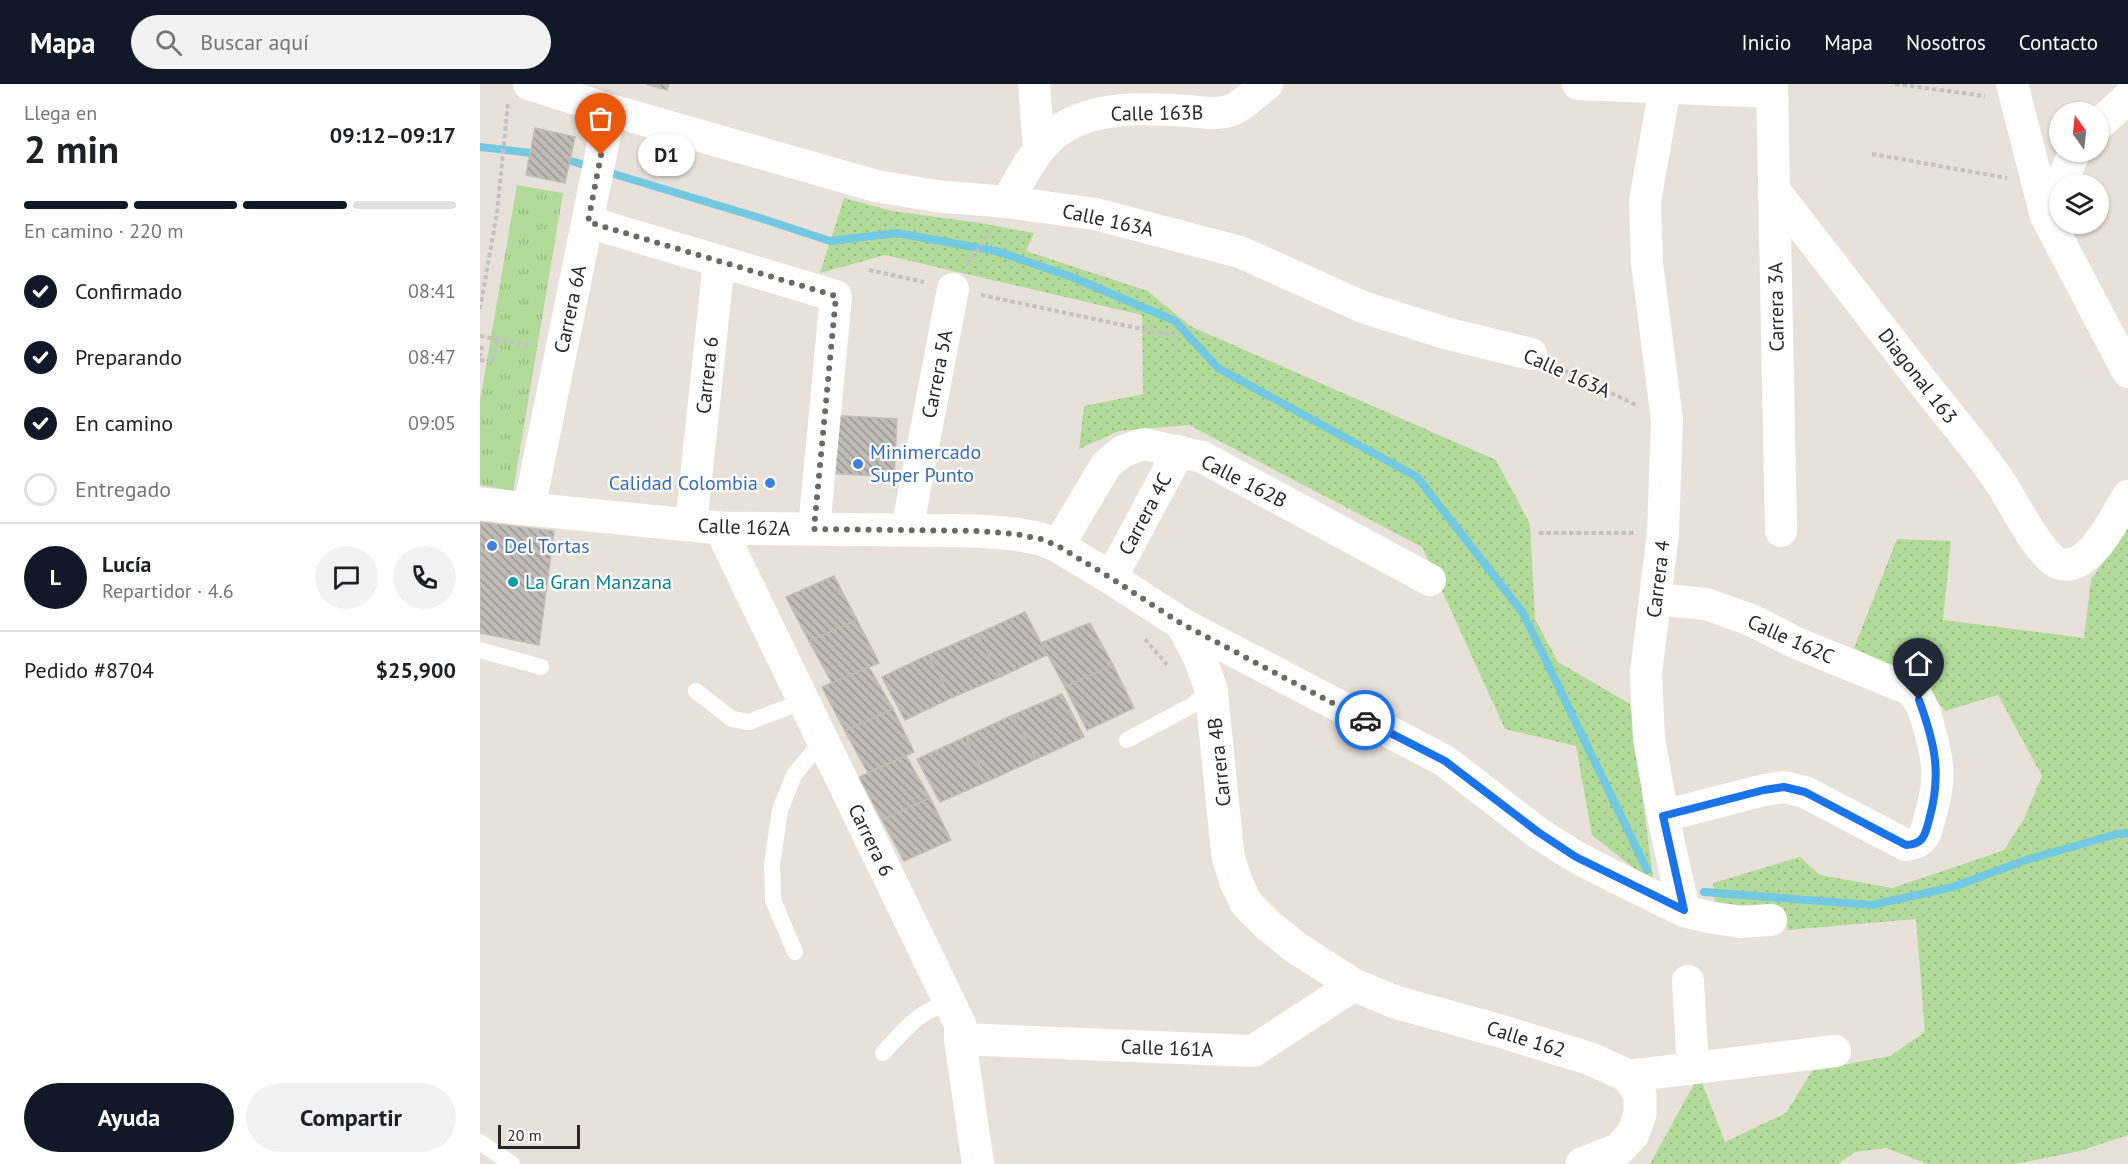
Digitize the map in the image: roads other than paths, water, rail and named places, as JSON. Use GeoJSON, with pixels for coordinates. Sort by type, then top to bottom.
{"type":"FeatureCollection","features":[{"type":"Feature","properties":{"kind":"street"},"geometry":{"type":"LineString","coordinates":[[1034,84],[1039,149]]}},
{"type":"Feature","properties":{"kind":"street","name":"Calle 163B"},"geometry":{"type":"LineString","coordinates":[[1007,202],[1039,149],[1055,134],[1072,123],[1090,116],[1126,110],[1162,109],[1219,113],[1230,111],[1267,84]]}},
{"type":"Feature","properties":{"kind":"street"},"geometry":{"type":"LineString","coordinates":[[1578,84],[1665,88],[1772,88]]}},
{"type":"Feature","properties":{"kind":"street","name":"Calle 163A"},"geometry":{"type":"LineString","coordinates":[[518,88],[610,110],[876,186],[936,196],[1007,202],[1095,214],[1240,252],[1363,307],[1445,333],[1531,354]]}},
{"type":"Feature","properties":{"kind":"street","name":"Carrera 4"},"geometry":{"type":"LineString","coordinates":[[1665,88],[1645,201],[1647,263],[1667,420],[1663,533],[1646,674],[1649,740],[1684,910]]}},
{"type":"Feature","properties":{"kind":"street","name":"Carrera 3A"},"geometry":{"type":"LineString","coordinates":[[1772,88],[1781,531]]}},
{"type":"Feature","properties":{"kind":"street"},"geometry":{"type":"LineString","coordinates":[[2014,92],[2049,177]]}},
{"type":"Feature","properties":{"kind":"street"},"geometry":{"type":"LineString","coordinates":[[2109,115],[2128,98]]}},
{"type":"Feature","properties":{"kind":"street","name":"Carrera 6A"},"geometry":{"type":"LineString","coordinates":[[529,509],[610,110]]}},
{"type":"Feature","properties":{"kind":"street","name":"Diagonal 163"},"geometry":{"type":"LineString","coordinates":[[1774,190],[2000,482],[2039,545],[2059,563],[2073,564],[2089,555],[2128,496]]}},
{"type":"Feature","properties":{"kind":"street"},"geometry":{"type":"LineString","coordinates":[[2049,200],[2046,216],[2049,222]]}},
{"type":"Feature","properties":{"kind":"street"},"geometry":{"type":"LineString","coordinates":[[588,222],[836,296],[814,529]]}},
{"type":"Feature","properties":{"kind":"street"},"geometry":{"type":"LineString","coordinates":[[2055,234],[2128,372]]}},
{"type":"Feature","properties":{"kind":"street","name":"Carrera 6"},"geometry":{"type":"LineString","coordinates":[[719,261],[706,526],[804,701],[960,1024],[960,1040],[978,1164]]}},
{"type":"Feature","properties":{"kind":"street","name":"Carrera 5A"},"geometry":{"type":"LineString","coordinates":[[907,530],[961,277]]}},
{"type":"Feature","properties":{"kind":"street","name":"Calle 162B"},"geometry":{"type":"LineString","coordinates":[[1058,546],[1106,465],[1123,451],[1144,444],[1202,458],[1430,580]]}},
{"type":"Feature","properties":{"kind":"street","name":"Carrera 4C"},"geometry":{"type":"LineString","coordinates":[[1111,578],[1179,451]]}},
{"type":"Feature","properties":{"kind":"street","name":"Calle 162A"},"geometry":{"type":"LineString","coordinates":[[480,504],[706,526],[1015,534],[1041,539],[1058,546],[1182,624],[1445,761],[1538,832],[1576,857],[1684,910],[1708,917],[1741,922],[1771,921]]}},
{"type":"Feature","properties":{"kind":"street","name":"Calle 162C"},"geometry":{"type":"LineString","coordinates":[[1656,599],[1706,604],[1751,620],[1794,642],[1909,689],[1919,700],[1926,718],[1937,766],[1936,794],[1928,824],[1923,839],[1916,844],[1906,845],[1805,792],[1784,787],[1663,816]]}},
{"type":"Feature","properties":{"kind":"street","name":"Carrera 4B"},"geometry":{"type":"LineString","coordinates":[[1182,624],[1199,656],[1201,698],[1228,856],[1236,882],[1246,903]]}},
{"type":"Feature","properties":{"kind":"street","name":"Calle 162"},"geometry":{"type":"LineString","coordinates":[[1246,903],[1295,947],[1354,985],[1395,1002],[1591,1059],[1629,1076]]}},
{"type":"Feature","properties":{"kind":"street"},"geometry":{"type":"LineString","coordinates":[[1688,981],[1693,1068]]}},
{"type":"Feature","properties":{"kind":"street","name":"Calle 161A"},"geometry":{"type":"LineString","coordinates":[[960,1040],[1253,1051],[1354,985]]}},
{"type":"Feature","properties":{"kind":"street"},"geometry":{"type":"LineString","coordinates":[[1582,1164],[1618,1150],[1633,1134],[1640,1114],[1640,1094],[1629,1076],[1835,1051]]}},
{"type":"Feature","properties":{"kind":"lane"},"geometry":{"type":"LineString","coordinates":[[480,650],[541,667]]}},
{"type":"Feature","properties":{"kind":"lane"},"geometry":{"type":"LineString","coordinates":[[696,691],[732,719],[749,722],[804,701]]}},
{"type":"Feature","properties":{"kind":"lane"},"geometry":{"type":"LineString","coordinates":[[1127,740],[1201,698]]}},
{"type":"Feature","properties":{"kind":"lane"},"geometry":{"type":"LineString","coordinates":[[795,952],[773,900],[772,865],[780,810],[787,792],[794,775],[823,740]]}},
{"type":"Feature","properties":{"kind":"lane"},"geometry":{"type":"LineString","coordinates":[[883,1053],[924,1012],[937,1006],[950,1004]]}},
{"type":"Feature","properties":{"kind":"lane"},"geometry":{"type":"LineString","coordinates":[[480,1142],[512,1164]]}},
{"type":"Feature","properties":{"kind":"waterway"},"geometry":{"type":"LineString","coordinates":[[480,147],[539,154]]}},
{"type":"Feature","properties":{"kind":"waterway"},"geometry":{"type":"LineString","coordinates":[[561,158],[591,167]]}},
{"type":"Feature","properties":{"kind":"waterway"},"geometry":{"type":"LineString","coordinates":[[604,171],[830,241],[897,233],[996,251],[1072,277],[1175,321],[1218,368],[1417,477],[1523,613],[1647,870]]}},
{"type":"Feature","properties":{"kind":"waterway"},"geometry":{"type":"LineString","coordinates":[[1704,892],[1872,905],[1953,887],[2026,860],[2117,834],[2128,833]]}},
{"type":"Feature","properties":{"kind":"place","name":"D1"},"geometry":{"type":"Point","coordinates":[601,155]}},
{"type":"Feature","properties":{"kind":"place","name":"Minimercado Super Punto"},"geometry":{"type":"Point","coordinates":[858,464]}},
{"type":"Feature","properties":{"kind":"place","name":"Calidad Colombia"},"geometry":{"type":"Point","coordinates":[770,483]}},
{"type":"Feature","properties":{"kind":"place","name":"Del Tortas"},"geometry":{"type":"Point","coordinates":[492,546]}},
{"type":"Feature","properties":{"kind":"place","name":"La Gran Manzana"},"geometry":{"type":"Point","coordinates":[513,582]}}]}
